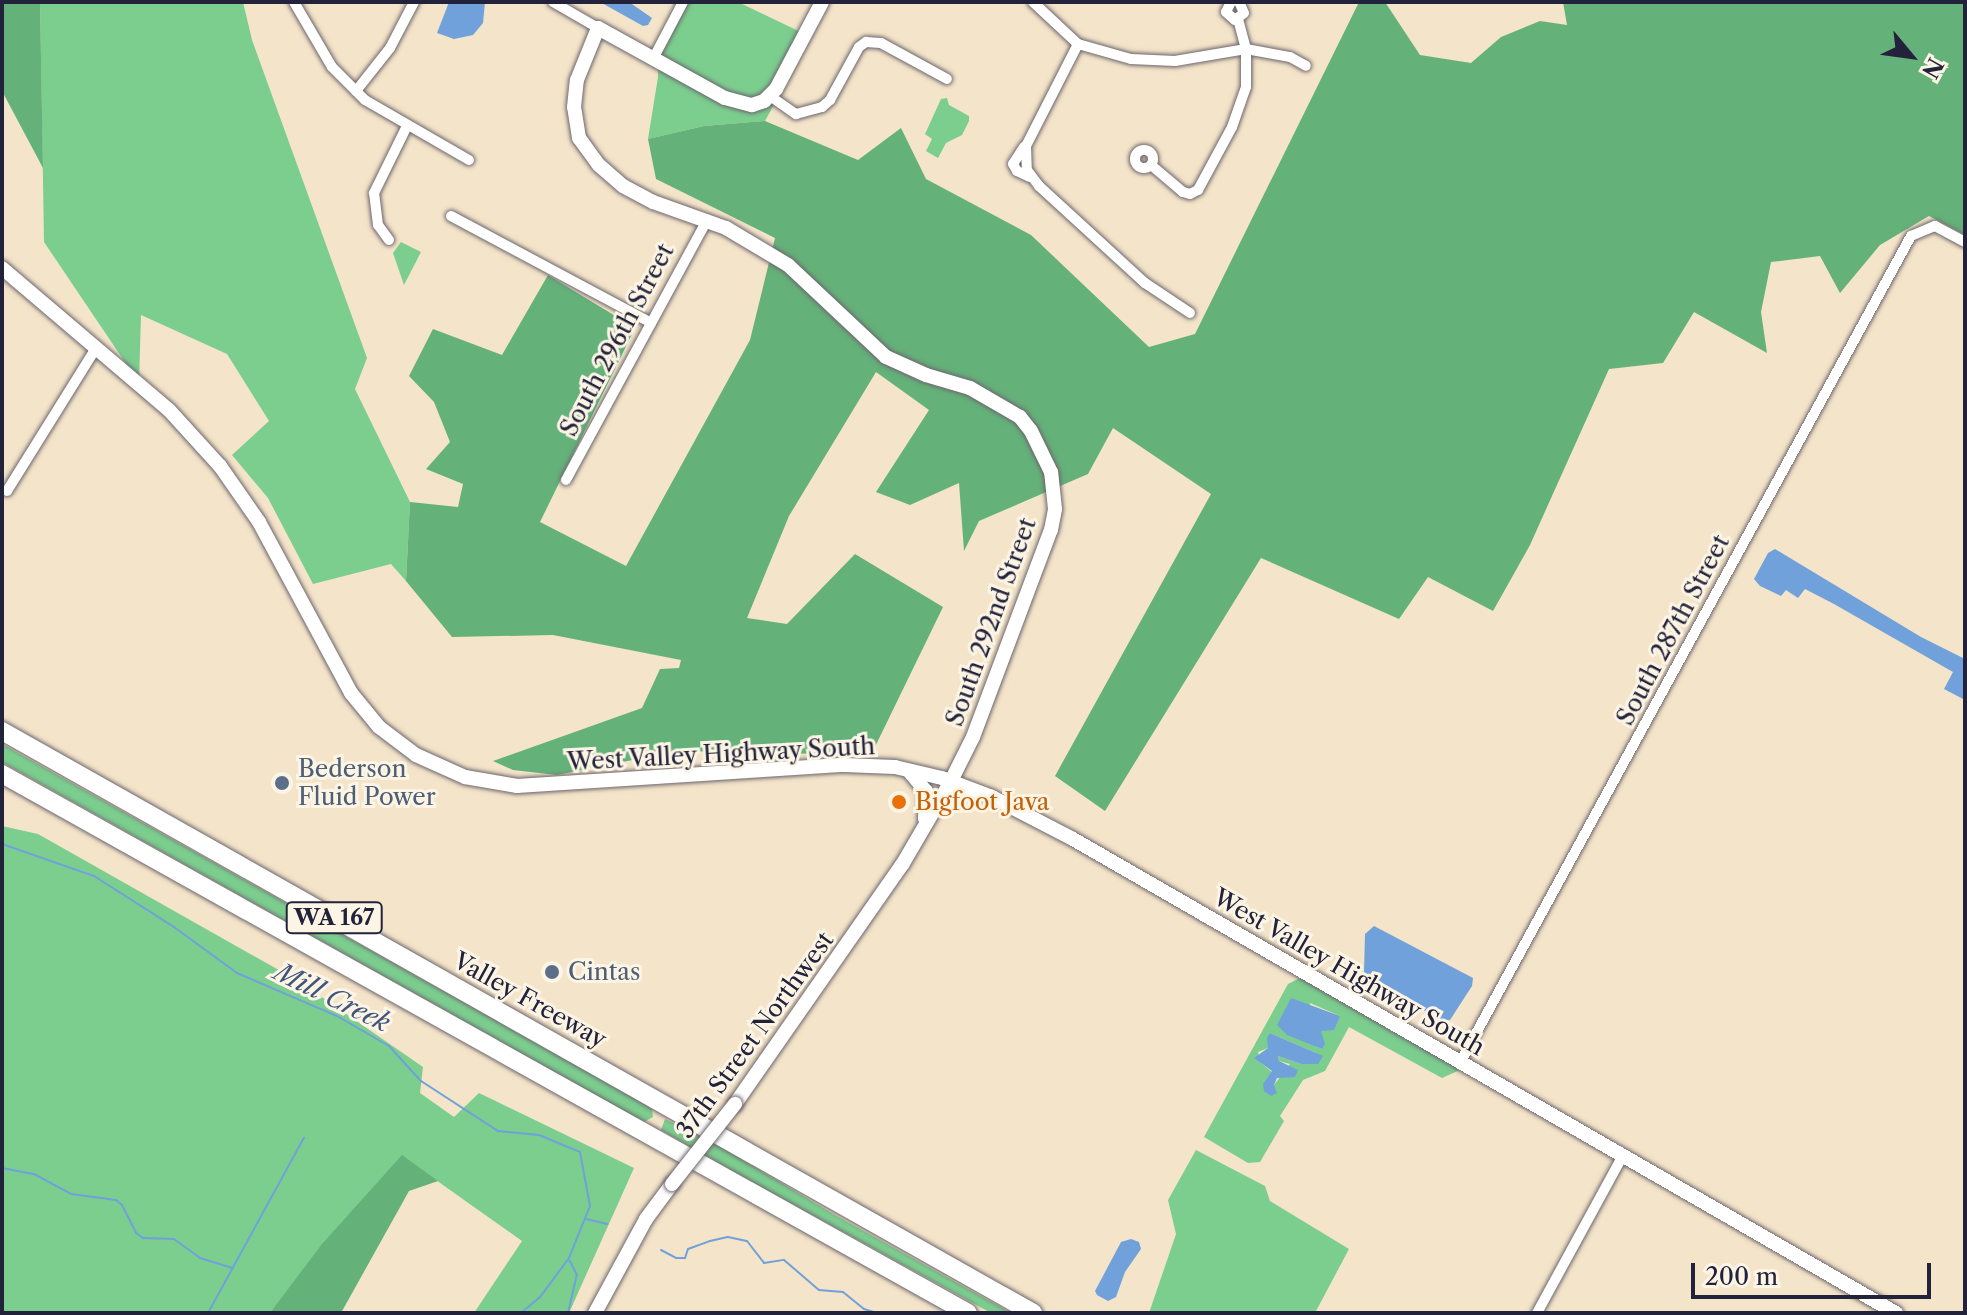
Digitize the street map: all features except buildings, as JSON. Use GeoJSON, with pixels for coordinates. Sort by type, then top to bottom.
{"type":"FeatureCollection","features":[{"type":"Feature","properties":{"kind":"highway","name":"Valley Freeway"},"geometry":{"type":"LineString","coordinates":[[2,731],[1033,1313]]}},
{"type":"Feature","properties":{"kind":"highway","name":"WA 167"},"geometry":{"type":"LineString","coordinates":[[2,774],[968,1313]]}},
{"type":"Feature","properties":{"kind":"main road"},"geometry":{"type":"LineString","coordinates":[[707,220],[645,198],[604,171],[577,133],[575,97],[582,62],[598,28],[725,98],[756,104],[770,96],[822,2]]}},
{"type":"Feature","properties":{"kind":"main road","name":"South 292nd Street"},"geometry":{"type":"LineString","coordinates":[[707,220],[788,265],[886,357],[1000,402],[1031,431],[1051,472],[1054,519],[973,737],[951,781]]}},
{"type":"Feature","properties":{"kind":"main road","name":"West Valley Highway South"},"geometry":{"type":"LineString","coordinates":[[2,268],[169,410],[220,466],[259,522],[351,693],[389,736],[426,760],[473,779],[529,786],[708,772],[895,767],[951,781],[990,796],[1073,839],[1896,1313]]}},
{"type":"Feature","properties":{"kind":"main road"},"geometry":{"type":"LineString","coordinates":[[895,767],[916,776],[926,791],[928,804],[922,831]]}},
{"type":"Feature","properties":{"kind":"main road","name":"37th Street Northwest"},"geometry":{"type":"LineString","coordinates":[[595,1313],[646,1219],[812,998],[922,831],[951,781]]}},
{"type":"Feature","properties":{"kind":"street"},"geometry":{"type":"LineString","coordinates":[[294,2],[332,67],[356,91],[407,126],[469,160]]}},
{"type":"Feature","properties":{"kind":"street"},"geometry":{"type":"LineString","coordinates":[[356,91],[390,48],[414,2]]}},
{"type":"Feature","properties":{"kind":"street"},"geometry":{"type":"LineString","coordinates":[[553,2],[598,28]]}},
{"type":"Feature","properties":{"kind":"street"},"geometry":{"type":"LineString","coordinates":[[653,59],[683,2]]}},
{"type":"Feature","properties":{"kind":"street"},"geometry":{"type":"LineString","coordinates":[[1033,2],[1078,44],[1151,62],[1246,49],[1281,54],[1306,66]]}},
{"type":"Feature","properties":{"kind":"street"},"geometry":{"type":"LineString","coordinates":[[1231,2],[1225,9],[1227,15],[1238,19]]}},
{"type":"Feature","properties":{"kind":"street"},"geometry":{"type":"LineString","coordinates":[[1151,165],[1183,192],[1190,194],[1198,190],[1241,105],[1246,87],[1246,49],[1238,19],[1244,10],[1239,2]]}},
{"type":"Feature","properties":{"kind":"street"},"geometry":{"type":"LineString","coordinates":[[770,96],[796,114],[822,107],[830,100],[859,47],[866,42],[881,43],[947,79]]}},
{"type":"Feature","properties":{"kind":"street"},"geometry":{"type":"LineString","coordinates":[[1078,44],[1026,146],[1013,164],[1145,283],[1190,313]]}},
{"type":"Feature","properties":{"kind":"street"},"geometry":{"type":"LineString","coordinates":[[389,240],[378,225],[374,193],[407,126]]}},
{"type":"Feature","properties":{"kind":"street"},"geometry":{"type":"LineString","coordinates":[[1026,146],[1025,162],[1030,177]]}},
{"type":"Feature","properties":{"kind":"street"},"geometry":{"type":"LineString","coordinates":[[451,216],[651,323]]}},
{"type":"Feature","properties":{"kind":"street","name":"South 296th Street"},"geometry":{"type":"LineString","coordinates":[[566,480],[707,220]]}},
{"type":"Feature","properties":{"kind":"street","name":"South 287th Street"},"geometry":{"type":"LineString","coordinates":[[1461,1061],[1909,239],[1928,226],[1935,226],[1965,242]]}},
{"type":"Feature","properties":{"kind":"street"},"geometry":{"type":"LineString","coordinates":[[7,491],[96,348]]}},
{"type":"Feature","properties":{"kind":"street"},"geometry":{"type":"LineString","coordinates":[[1537,1313],[1623,1155]]}},
{"type":"Feature","properties":{"kind":"green space"},"geometry":{"type":"Polygon","coordinates":[[[2,2],[40,2],[43,168],[2,91],[2,2]]]}},
{"type":"Feature","properties":{"kind":"green space"},"geometry":{"type":"Polygon","coordinates":[[[40,2],[243,2],[252,40],[367,358],[355,389],[410,502],[406,581],[391,564],[313,584],[268,498],[232,455],[269,421],[227,354],[141,315],[139,383],[44,242],[40,2]]]}},
{"type":"Feature","properties":{"kind":"green space"},"geometry":{"type":"Polygon","coordinates":[[[683,2],[738,2],[811,37],[765,121],[704,126],[648,139],[658,77],[658,62],[653,59],[683,2]]]}},
{"type":"Feature","properties":{"kind":"green space"},"geometry":{"type":"Polygon","coordinates":[[[1359,2],[1385,2],[1420,55],[1471,63],[1501,37],[1540,21],[1567,25],[1563,2],[1965,2],[1965,235],[1929,216],[1880,245],[1840,293],[1820,256],[1771,262],[1761,312],[1767,353],[1694,312],[1663,363],[1609,369],[1530,545],[1493,611],[1428,577],[1399,619],[1261,558],[1105,811],[1055,776],[1211,494],[1113,428],[1088,474],[979,521],[964,551],[959,483],[910,505],[876,492],[929,410],[876,372],[789,516],[747,618],[787,624],[855,554],[943,607],[871,755],[678,751],[557,775],[513,770],[493,761],[642,708],[660,669],[679,668],[681,660],[553,635],[452,637],[406,581],[410,502],[458,507],[463,484],[426,469],[450,442],[434,402],[409,376],[433,329],[502,355],[548,275],[635,328],[540,522],[626,566],[750,340],[775,238],[656,179],[648,139],[704,126],[765,121],[858,160],[901,128],[926,179],[1031,235],[1149,347],[1195,334],[1359,2]]]}},
{"type":"Feature","properties":{"kind":"green space"},"geometry":{"type":"Polygon","coordinates":[[[947,98],[949,105],[969,116],[969,121],[962,135],[946,143],[938,158],[926,151],[932,139],[925,134],[941,99],[947,98]]]}},
{"type":"Feature","properties":{"kind":"green space"},"geometry":{"type":"Polygon","coordinates":[[[401,242],[421,252],[404,285],[393,253],[401,242]]]}},
{"type":"Feature","properties":{"kind":"green space"},"geometry":{"type":"Polygon","coordinates":[[[2,744],[629,1095],[652,1109],[653,1117],[644,1122],[2,762],[2,744]]]}},
{"type":"Feature","properties":{"kind":"green space"},"geometry":{"type":"Polygon","coordinates":[[[2,826],[38,834],[300,982],[423,1067],[420,1093],[454,1117],[479,1093],[634,1168],[569,1313],[474,1313],[522,1241],[402,1156],[270,1313],[2,1313],[2,826]]]}},
{"type":"Feature","properties":{"kind":"green space"},"geometry":{"type":"Polygon","coordinates":[[[1304,976],[1462,1069],[1442,1078],[1349,1027],[1325,1071],[1303,1080],[1280,1116],[1284,1121],[1260,1162],[1248,1163],[1204,1137],[1288,984],[1304,976]],[[1310,1003],[1315,1046],[1322,1049],[1320,1031],[1340,1016],[1310,1003]],[[1270,1033],[1268,1048],[1258,1052],[1261,1063],[1272,1072],[1274,1085],[1290,1064],[1279,1061],[1278,1056],[1301,1064],[1318,1064],[1316,1053],[1270,1033]]]}},
{"type":"Feature","properties":{"kind":"green space"},"geometry":{"type":"Polygon","coordinates":[[[665,1119],[721,1147],[1011,1313],[991,1313],[745,1178],[661,1130],[665,1119]]]}},
{"type":"Feature","properties":{"kind":"green space"},"geometry":{"type":"Polygon","coordinates":[[[1196,1150],[1265,1186],[1270,1201],[1349,1249],[1315,1313],[1149,1313],[1176,1234],[1168,1200],[1196,1150]]]}},
{"type":"Feature","properties":{"kind":"green space"},"geometry":{"type":"Polygon","coordinates":[[[402,1155],[438,1181],[409,1191],[341,1313],[270,1313],[322,1244],[402,1155]]]}},
{"type":"Feature","properties":{"kind":"water"},"geometry":{"type":"Polygon","coordinates":[[[449,2],[485,2],[483,23],[473,35],[454,39],[437,33],[449,2]]]}},
{"type":"Feature","properties":{"kind":"water"},"geometry":{"type":"Polygon","coordinates":[[[600,2],[629,2],[652,18],[648,25],[643,26],[600,2]]]}},
{"type":"Feature","properties":{"kind":"water"},"geometry":{"type":"Polygon","coordinates":[[[1775,549],[1921,637],[1965,659],[1965,700],[1944,689],[1953,672],[1834,604],[1805,589],[1798,598],[1786,590],[1781,596],[1760,586],[1754,579],[1768,553],[1775,549]]]}},
{"type":"Feature","properties":{"kind":"water"},"geometry":{"type":"Polygon","coordinates":[[[1374,926],[1473,978],[1472,986],[1450,1020],[1442,1021],[1369,979],[1364,972],[1365,934],[1374,926]]]}},
{"type":"Feature","properties":{"kind":"water"},"geometry":{"type":"Polygon","coordinates":[[[1291,998],[1340,1016],[1334,1030],[1321,1031],[1325,1044],[1322,1049],[1287,1035],[1277,1025],[1291,998]]]}},
{"type":"Feature","properties":{"kind":"water"},"geometry":{"type":"Polygon","coordinates":[[[1270,1033],[1323,1056],[1318,1064],[1301,1064],[1278,1056],[1279,1061],[1298,1070],[1295,1077],[1277,1078],[1274,1085],[1277,1093],[1271,1096],[1264,1091],[1263,1084],[1272,1071],[1254,1058],[1268,1048],[1270,1033]]]}},
{"type":"Feature","properties":{"kind":"water"},"geometry":{"type":"Polygon","coordinates":[[[1131,1239],[1139,1242],[1141,1249],[1125,1272],[1116,1297],[1108,1301],[1095,1291],[1121,1242],[1131,1239]]]}},
{"type":"Feature","properties":{"kind":"waterway","name":"Mill Creek"},"geometry":{"type":"LineString","coordinates":[[2,844],[94,876],[174,927],[237,973],[337,1016],[389,1046],[421,1081],[498,1131],[539,1135],[580,1152],[590,1206],[569,1258],[540,1297],[521,1313]]}},
{"type":"Feature","properties":{"kind":"waterway"},"geometry":{"type":"LineString","coordinates":[[208,1313],[304,1138]]}},
{"type":"Feature","properties":{"kind":"waterway"},"geometry":{"type":"LineString","coordinates":[[2,1168],[34,1174],[71,1194],[116,1200],[122,1205],[136,1233],[143,1238],[174,1239],[200,1258],[233,1268]]}},
{"type":"Feature","properties":{"kind":"waterway"},"geometry":{"type":"LineString","coordinates":[[586,1219],[607,1224]]}},
{"type":"Feature","properties":{"kind":"waterway","name":"Mill Creek"},"geometry":{"type":"LineString","coordinates":[[661,1250],[676,1258],[685,1258],[688,1249],[710,1241],[728,1237],[747,1241],[764,1263],[784,1260],[819,1290],[843,1292],[864,1309],[877,1313]]}},
{"type":"Feature","properties":{"kind":"waterway"},"geometry":{"type":"LineString","coordinates":[[568,1313],[577,1275],[570,1261]]}},
{"type":"Feature","properties":{"kind":"place","name":"Bederson Fluid Power"},"geometry":{"type":"Point","coordinates":[282,783]}},
{"type":"Feature","properties":{"kind":"place","name":"Bigfoot Java"},"geometry":{"type":"Point","coordinates":[899,802]}},
{"type":"Feature","properties":{"kind":"place","name":"Cintas"},"geometry":{"type":"Point","coordinates":[552,972]}}]}
